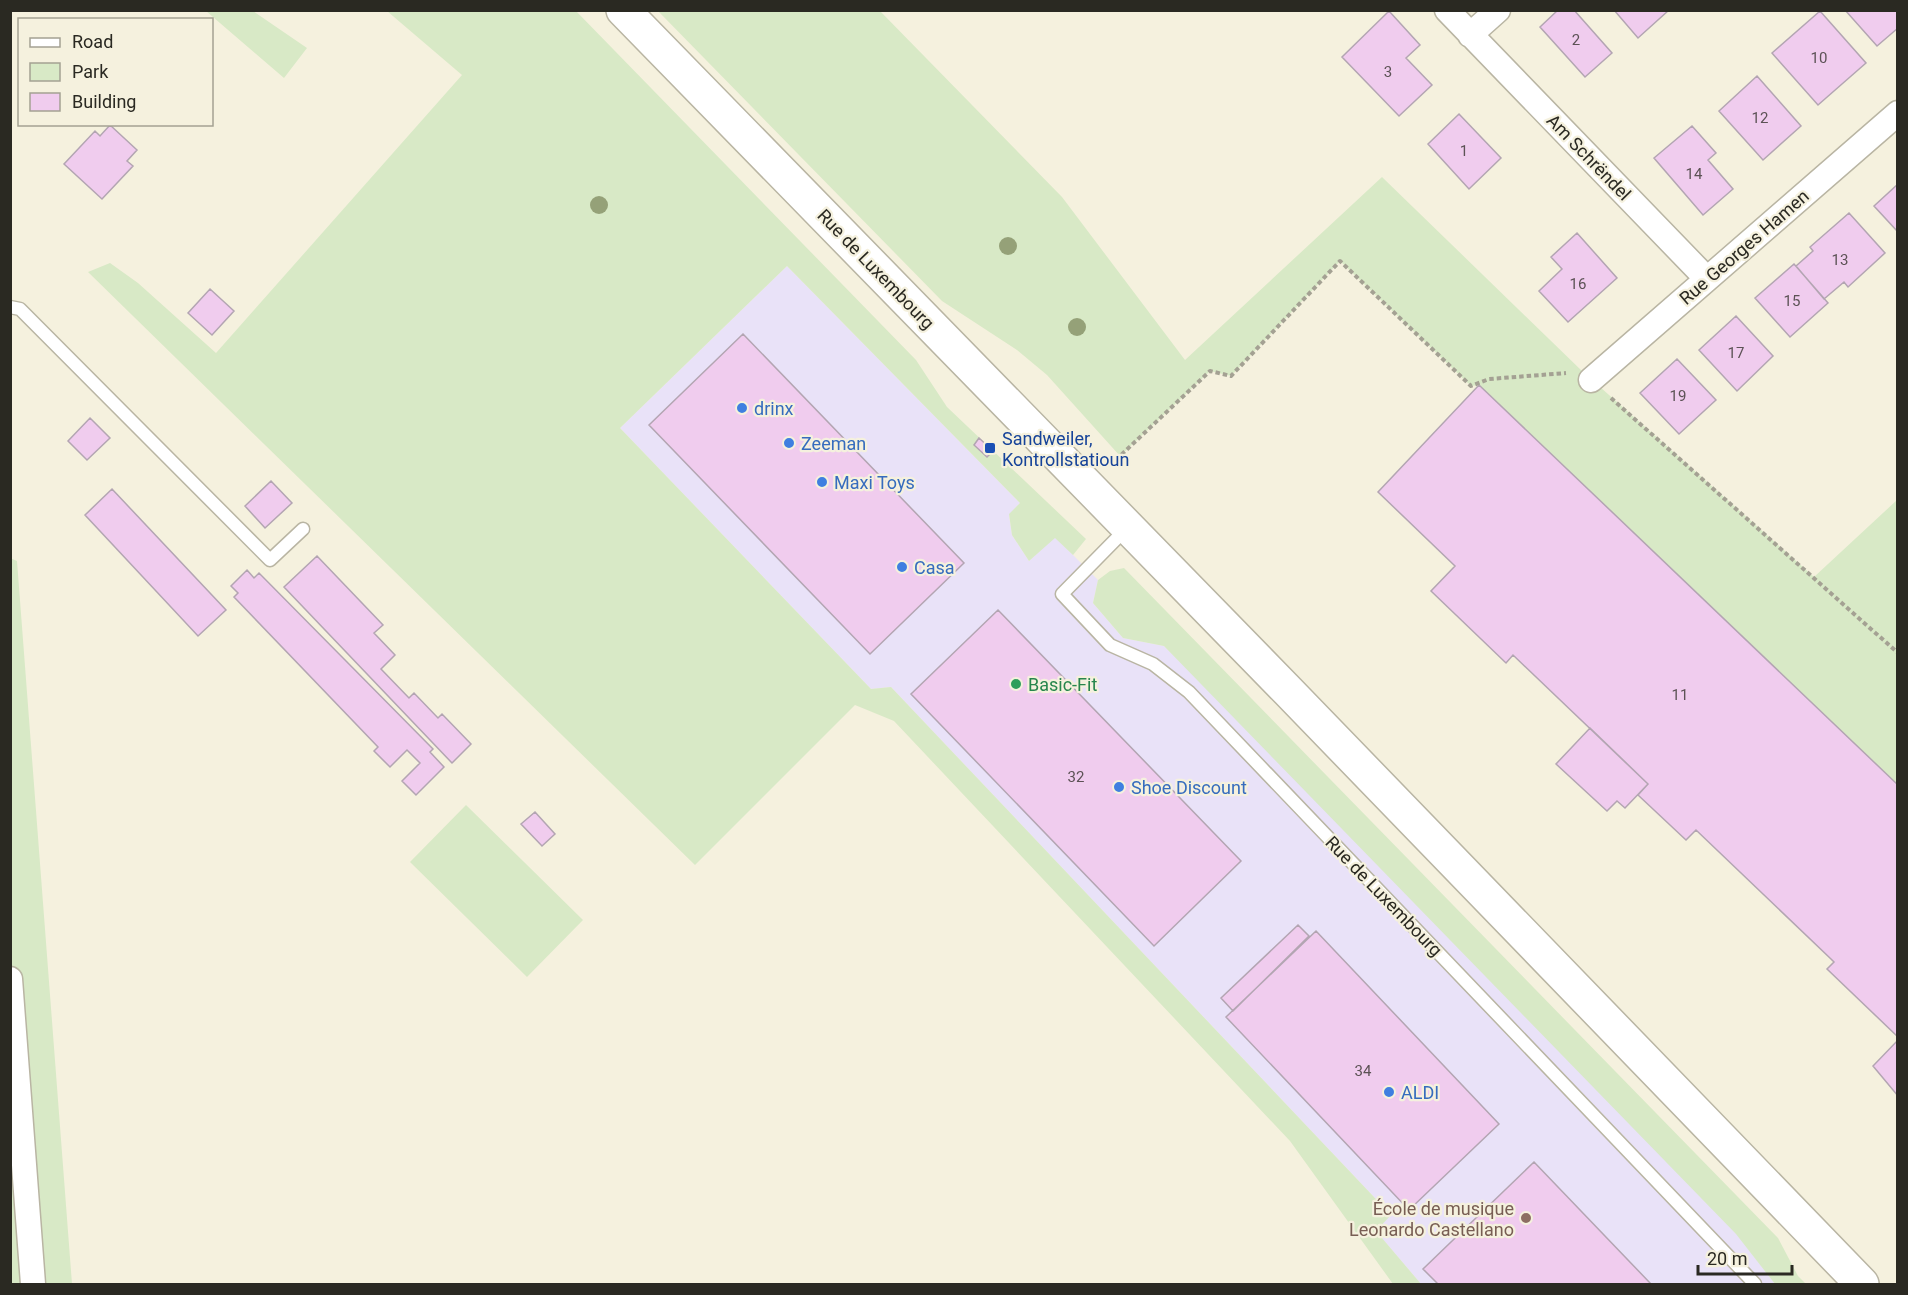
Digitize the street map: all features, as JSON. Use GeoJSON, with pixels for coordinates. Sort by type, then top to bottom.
{"type":"FeatureCollection","features":[{"type":"Feature","properties":{"kind":"main road","name":"Rue de Luxembourg"},"geometry":{"type":"LineString","coordinates":[[623,10],[1862,1284]]}},
{"type":"Feature","properties":{"kind":"street","name":"Am Schrëndel"},"geometry":{"type":"LineString","coordinates":[[1447,10],[1707,279]]}},
{"type":"Feature","properties":{"kind":"street"},"geometry":{"type":"LineString","coordinates":[[1470,35],[1498,10]]}},
{"type":"Feature","properties":{"kind":"street","name":"Rue Georges Hamen"},"geometry":{"type":"LineString","coordinates":[[1591,380],[1898,113]]}},
{"type":"Feature","properties":{"kind":"street"},"geometry":{"type":"LineString","coordinates":[[10,979],[33,1284]]}},
{"type":"Feature","properties":{"kind":"lane"},"geometry":{"type":"LineString","coordinates":[[10,307],[20,309],[270,560],[303,529]]}},
{"type":"Feature","properties":{"kind":"lane","name":"Rue de Luxembourg"},"geometry":{"type":"LineString","coordinates":[[1128,527],[1062,594],[1110,645],[1153,664],[1189,692],[1755,1284]]}},
{"type":"Feature","properties":{"kind":"path"},"geometry":{"type":"LineString","coordinates":[[1086,484],[1210,371],[1231,376],[1340,261],[1471,386],[1489,379],[1582,371],[1898,653]]}},
{"type":"Feature","properties":{"kind":"shaded area"},"geometry":{"type":"Polygon","coordinates":[[[787,266],[1020,503],[1009,515],[1012,535],[1029,561],[1055,537],[1098,580],[1093,603],[1123,638],[1164,646],[1200,681],[1737,1234],[1775,1284],[1421,1284],[1375,1230],[1391,1215],[891,687],[871,689],[620,428],[787,266]]]}},
{"type":"Feature","properties":{"kind":"green space"},"geometry":{"type":"Polygon","coordinates":[[[206,11],[253,11],[307,48],[284,78],[206,11]]]}},
{"type":"Feature","properties":{"kind":"green space"},"geometry":{"type":"Polygon","coordinates":[[[387,11],[576,11],[916,360],[947,407],[1086,539],[1073,555],[1055,538],[1029,561],[1012,535],[1009,514],[1020,503],[787,266],[620,428],[871,689],[891,687],[1391,1215],[1376,1231],[1421,1284],[1393,1284],[1290,1141],[894,721],[855,705],[695,865],[88,272],[110,263],[138,283],[216,353],[462,75],[387,11]]]}},
{"type":"Feature","properties":{"kind":"green space"},"geometry":{"type":"Polygon","coordinates":[[[658,11],[880,11],[1062,197],[1185,360],[1382,177],[1582,371],[1814,577],[1897,500],[1897,785],[1479,385],[1471,386],[1340,261],[1231,376],[1210,371],[1120,456],[1047,375],[1017,350],[942,301],[658,11]]]}},
{"type":"Feature","properties":{"kind":"green space"},"geometry":{"type":"Polygon","coordinates":[[[10,558],[17,561],[72,1284],[11,1284],[10,558]]]}},
{"type":"Feature","properties":{"kind":"green space"},"geometry":{"type":"Polygon","coordinates":[[[1124,568],[1778,1238],[1798,1276],[1806,1284],[1775,1284],[1736,1234],[1164,646],[1123,638],[1093,603],[1098,580],[1110,571],[1124,568]]]}},
{"type":"Feature","properties":{"kind":"green space"},"geometry":{"type":"Polygon","coordinates":[[[466,805],[583,920],[527,977],[410,862],[466,805]]]}},
{"type":"Feature","properties":{"kind":"building"},"geometry":{"type":"Polygon","coordinates":[[[1558,10],[1574,10],[1612,53],[1585,77],[1540,27],[1558,10]]]}},
{"type":"Feature","properties":{"kind":"building"},"geometry":{"type":"Polygon","coordinates":[[[1614,10],[1669,10],[1638,38],[1614,10]]]}},
{"type":"Feature","properties":{"kind":"building"},"geometry":{"type":"Polygon","coordinates":[[[1845,10],[1898,10],[1898,28],[1877,46],[1845,10]]]}},
{"type":"Feature","properties":{"kind":"building"},"geometry":{"type":"Polygon","coordinates":[[[1389,11],[1420,45],[1406,58],[1432,85],[1399,116],[1342,57],[1389,11]]]}},
{"type":"Feature","properties":{"kind":"building"},"geometry":{"type":"Polygon","coordinates":[[[1820,11],[1866,63],[1818,105],[1772,53],[1820,11]]]}},
{"type":"Feature","properties":{"kind":"building"},"geometry":{"type":"Polygon","coordinates":[[[1757,76],[1801,126],[1763,160],[1719,111],[1757,76]]]}},
{"type":"Feature","properties":{"kind":"building"},"geometry":{"type":"Polygon","coordinates":[[[1459,114],[1501,158],[1469,189],[1428,144],[1459,114]]]}},
{"type":"Feature","properties":{"kind":"building"},"geometry":{"type":"Polygon","coordinates":[[[111,126],[137,150],[127,161],[133,166],[102,199],[64,164],[95,131],[100,136],[111,126]]]}},
{"type":"Feature","properties":{"kind":"building"},"geometry":{"type":"Polygon","coordinates":[[[1692,126],[1716,153],[1708,160],[1733,189],[1703,215],[1654,158],[1692,126]]]}},
{"type":"Feature","properties":{"kind":"building"},"geometry":{"type":"Polygon","coordinates":[[[1898,184],[1898,232],[1874,206],[1898,184]]]}},
{"type":"Feature","properties":{"kind":"building"},"geometry":{"type":"Polygon","coordinates":[[[1849,213],[1885,253],[1848,287],[1844,282],[1824,299],[1796,266],[1813,251],[1810,247],[1849,213]]]}},
{"type":"Feature","properties":{"kind":"building"},"geometry":{"type":"Polygon","coordinates":[[[1577,233],[1617,278],[1568,322],[1539,291],[1562,269],[1551,257],[1577,233]]]}},
{"type":"Feature","properties":{"kind":"building"},"geometry":{"type":"Polygon","coordinates":[[[1794,264],[1828,303],[1790,337],[1755,298],[1794,264]]]}},
{"type":"Feature","properties":{"kind":"building"},"geometry":{"type":"Polygon","coordinates":[[[210,289],[234,311],[212,335],[188,313],[210,289]]]}},
{"type":"Feature","properties":{"kind":"building"},"geometry":{"type":"Polygon","coordinates":[[[1736,316],[1773,356],[1737,391],[1699,350],[1736,316]]]}},
{"type":"Feature","properties":{"kind":"building"},"geometry":{"type":"Polygon","coordinates":[[[743,334],[964,563],[870,654],[649,425],[743,334]]]}},
{"type":"Feature","properties":{"kind":"building"},"geometry":{"type":"Polygon","coordinates":[[[1677,359],[1716,400],[1679,434],[1640,393],[1677,359]]]}},
{"type":"Feature","properties":{"kind":"building"},"geometry":{"type":"Polygon","coordinates":[[[1479,385],[1898,785],[1898,1037],[1827,969],[1834,962],[1696,830],[1686,840],[1638,795],[1648,784],[1513,655],[1506,663],[1431,591],[1455,566],[1378,492],[1479,385]]]}},
{"type":"Feature","properties":{"kind":"building"},"geometry":{"type":"Polygon","coordinates":[[[90,418],[110,438],[87,460],[68,441],[90,418]]]}},
{"type":"Feature","properties":{"kind":"building"},"geometry":{"type":"Polygon","coordinates":[[[979,438],[993,451],[987,457],[974,445],[979,438]]]}},
{"type":"Feature","properties":{"kind":"building"},"geometry":{"type":"Polygon","coordinates":[[[271,481],[292,503],[265,528],[245,506],[271,481]]]}},
{"type":"Feature","properties":{"kind":"building"},"geometry":{"type":"Polygon","coordinates":[[[112,489],[226,610],[198,636],[85,515],[112,489]]]}},
{"type":"Feature","properties":{"kind":"building"},"geometry":{"type":"Polygon","coordinates":[[[317,556],[383,625],[374,633],[395,655],[381,669],[409,698],[414,693],[438,718],[442,714],[471,744],[452,763],[284,587],[317,556]]]}},
{"type":"Feature","properties":{"kind":"building"},"geometry":{"type":"Polygon","coordinates":[[[247,570],[254,578],[259,573],[433,749],[430,752],[444,767],[416,795],[402,781],[420,763],[407,750],[390,767],[374,751],[378,747],[234,597],[238,593],[231,586],[247,570]]]}},
{"type":"Feature","properties":{"kind":"building"},"geometry":{"type":"Polygon","coordinates":[[[998,610],[1241,861],[1154,946],[911,694],[998,610]]]}},
{"type":"Feature","properties":{"kind":"building"},"geometry":{"type":"Polygon","coordinates":[[[1590,728],[1648,784],[1625,808],[1617,801],[1607,811],[1556,764],[1590,728]]]}},
{"type":"Feature","properties":{"kind":"building"},"geometry":{"type":"Polygon","coordinates":[[[535,812],[555,834],[542,846],[521,824],[535,812]]]}},
{"type":"Feature","properties":{"kind":"building"},"geometry":{"type":"Polygon","coordinates":[[[1298,925],[1309,936],[1233,1011],[1221,998],[1298,925]]]}},
{"type":"Feature","properties":{"kind":"building"},"geometry":{"type":"Polygon","coordinates":[[[1316,931],[1499,1124],[1409,1210],[1226,1017],[1316,931]]]}},
{"type":"Feature","properties":{"kind":"building"},"geometry":{"type":"Polygon","coordinates":[[[1898,1040],[1898,1096],[1873,1066],[1898,1040]]]}},
{"type":"Feature","properties":{"kind":"building"},"geometry":{"type":"Polygon","coordinates":[[[1534,1162],[1651,1284],[1438,1284],[1423,1269],[1534,1162]]]}},
{"type":"Feature","properties":{"kind":"place","name":"drinx"},"geometry":{"type":"Point","coordinates":[742,408]}},
{"type":"Feature","properties":{"kind":"place","name":"Zeeman"},"geometry":{"type":"Point","coordinates":[789,443]}},
{"type":"Feature","properties":{"kind":"place","name":"Sandweiler, Kontrollstatioun"},"geometry":{"type":"Point","coordinates":[990,448]}},
{"type":"Feature","properties":{"kind":"place","name":"Maxi Toys"},"geometry":{"type":"Point","coordinates":[822,482]}},
{"type":"Feature","properties":{"kind":"place","name":"Casa"},"geometry":{"type":"Point","coordinates":[902,567]}},
{"type":"Feature","properties":{"kind":"place","name":"Basic-Fit"},"geometry":{"type":"Point","coordinates":[1016,684]}},
{"type":"Feature","properties":{"kind":"place","name":"Shoe Discount"},"geometry":{"type":"Point","coordinates":[1119,787]}},
{"type":"Feature","properties":{"kind":"place","name":"ALDI"},"geometry":{"type":"Point","coordinates":[1389,1092]}},
{"type":"Feature","properties":{"kind":"place","name":"École de musique Leonardo Castellano"},"geometry":{"type":"Point","coordinates":[1526,1218]}}]}
